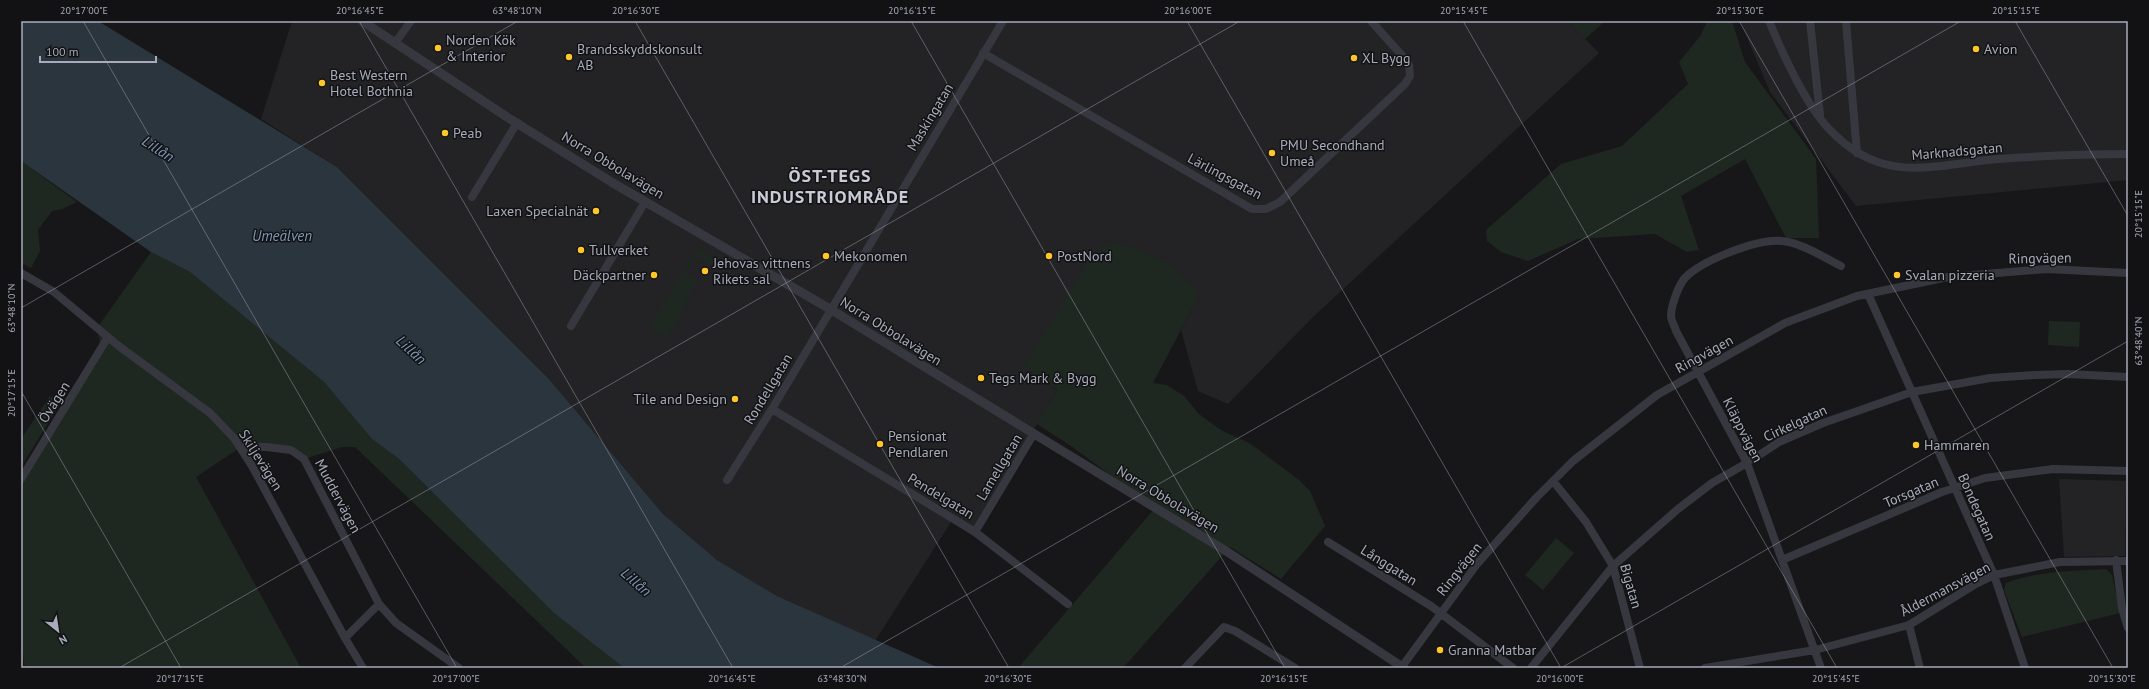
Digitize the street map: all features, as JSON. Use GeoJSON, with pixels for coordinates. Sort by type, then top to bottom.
{"type":"FeatureCollection","features":[{"type":"Feature","properties":{"kind":"street","name":"Norra Obbolavägen"},"geometry":{"type":"LineString","coordinates":[[362,21],[517,123],[646,202],[830,309],[1033,435],[1069,454],[1226,551],[1402,667]]}},
{"type":"Feature","properties":{"kind":"street"},"geometry":{"type":"LineString","coordinates":[[395,43],[411,21]]}},
{"type":"Feature","properties":{"kind":"street","name":"Maskingatan"},"geometry":{"type":"LineString","coordinates":[[830,309],[1002,21]]}},
{"type":"Feature","properties":{"kind":"street","name":"Lärlingsgatan"},"geometry":{"type":"LineString","coordinates":[[983,53],[1252,209],[1266,210],[1280,202],[1405,84],[1410,76],[1411,70],[1405,59],[1371,21]]}},
{"type":"Feature","properties":{"kind":"street","name":"Marknadsgatan"},"geometry":{"type":"LineString","coordinates":[[1769,21],[1793,72],[1828,129],[1857,153],[1886,165],[1912,169],[2029,157],[2128,154]]}},
{"type":"Feature","properties":{"kind":"street"},"geometry":{"type":"LineString","coordinates":[[1810,21],[1820,118]]}},
{"type":"Feature","properties":{"kind":"street"},"geometry":{"type":"LineString","coordinates":[[1846,21],[1857,153]]}},
{"type":"Feature","properties":{"kind":"street"},"geometry":{"type":"LineString","coordinates":[[472,197],[517,123]]}},
{"type":"Feature","properties":{"kind":"street"},"geometry":{"type":"LineString","coordinates":[[571,326],[646,202]]}},
{"type":"Feature","properties":{"kind":"street","name":"Kläppvägen"},"geometry":{"type":"LineString","coordinates":[[1821,668],[1747,464],[1676,331],[1671,316],[1676,296],[1684,279],[1698,269],[1746,245],[1763,241],[1782,241],[1798,246],[1841,266]]}},
{"type":"Feature","properties":{"kind":"street","name":"Ringvägen"},"geometry":{"type":"LineString","coordinates":[[1402,667],[1477,564],[1573,461],[1656,395],[1786,323],[1857,296],[1948,277],[2047,269],[2128,273]]}},
{"type":"Feature","properties":{"kind":"street","name":"Skiljevägen"},"geometry":{"type":"LineString","coordinates":[[21,273],[54,292],[108,338],[210,413],[241,447],[345,638],[363,667]]}},
{"type":"Feature","properties":{"kind":"street","name":"Bondegatan"},"geometry":{"type":"LineString","coordinates":[[1868,294],[1994,575],[2025,668]]}},
{"type":"Feature","properties":{"kind":"street","name":"Rondellgatan"},"geometry":{"type":"LineString","coordinates":[[727,480],[772,409],[830,309]]}},
{"type":"Feature","properties":{"kind":"street","name":"Övägen"},"geometry":{"type":"LineString","coordinates":[[21,479],[108,338]]}},
{"type":"Feature","properties":{"kind":"street","name":"Cirkelgatan"},"geometry":{"type":"LineString","coordinates":[[1531,668],[1614,566],[1678,509],[1712,483],[1747,464],[1779,442],[1823,423],[1912,392],[1990,378],[2035,374],[2128,377]]}},
{"type":"Feature","properties":{"kind":"street","name":"Pendelgatan"},"geometry":{"type":"LineString","coordinates":[[772,409],[975,532],[1068,604]]}},
{"type":"Feature","properties":{"kind":"street","name":"Lamellgatan"},"geometry":{"type":"LineString","coordinates":[[975,532],[1033,435]]}},
{"type":"Feature","properties":{"kind":"street","name":"Muddervägen"},"geometry":{"type":"LineString","coordinates":[[241,447],[266,447],[291,450],[304,459],[380,604],[396,623],[459,668]]}},
{"type":"Feature","properties":{"kind":"street","name":"Torsgatan"},"geometry":{"type":"LineString","coordinates":[[1782,560],[1954,488],[1985,478],[2046,470],[2078,469],[2128,471]]}},
{"type":"Feature","properties":{"kind":"street","name":"Bigatan"},"geometry":{"type":"LineString","coordinates":[[1553,481],[1586,522],[1614,566],[1640,668]]}},
{"type":"Feature","properties":{"kind":"street","name":"Långgatan"},"geometry":{"type":"LineString","coordinates":[[1328,542],[1441,613],[1513,668]]}},
{"type":"Feature","properties":{"kind":"street"},"geometry":{"type":"LineString","coordinates":[[2116,560],[2122,608],[2128,628]]}},
{"type":"Feature","properties":{"kind":"street","name":"Åldermansvägen"},"geometry":{"type":"LineString","coordinates":[[1705,668],[1815,650],[1909,625],[1974,585],[1994,575],[2060,562],[2128,561]]}},
{"type":"Feature","properties":{"kind":"street"},"geometry":{"type":"LineString","coordinates":[[345,638],[380,604]]}},
{"type":"Feature","properties":{"kind":"street"},"geometry":{"type":"LineString","coordinates":[[1909,625],[1920,668]]}},
{"type":"Feature","properties":{"kind":"street"},"geometry":{"type":"LineString","coordinates":[[1185,668],[1224,627],[1235,631],[1295,668]]}},
{"type":"Feature","properties":{"kind":"shaded area"},"geometry":{"type":"Polygon","coordinates":[[[292,21],[1568,21],[1599,53],[1314,316],[1228,404],[1198,391],[1181,330],[1193,307],[1025,366],[1057,390],[975,532],[953,519],[875,641],[777,596],[717,560],[663,514],[549,379],[337,167],[261,119],[292,21]]]}},
{"type":"Feature","properties":{"kind":"shaded area"},"geometry":{"type":"Polygon","coordinates":[[[1568,21],[1605,21],[1585,39],[1568,21]]]}},
{"type":"Feature","properties":{"kind":"shaded area"},"geometry":{"type":"Polygon","coordinates":[[[1707,21],[1732,21],[1745,62],[1816,159],[1819,238],[1786,238],[1745,159],[1681,196],[1699,250],[1687,252],[1655,234],[1578,239],[1528,261],[1501,252],[1487,241],[1486,230],[1561,164],[1622,146],[1688,84],[1679,62],[1701,35],[1707,21]]]}},
{"type":"Feature","properties":{"kind":"shaded area"},"geometry":{"type":"Polygon","coordinates":[[[1740,21],[2128,21],[2128,180],[1856,206],[1770,92],[1740,21]]]}},
{"type":"Feature","properties":{"kind":"shaded area"},"geometry":{"type":"Polygon","coordinates":[[[21,161],[77,202],[62,209],[52,211],[38,230],[40,251],[31,268],[21,263],[21,161]]]}},
{"type":"Feature","properties":{"kind":"shaded area"},"geometry":{"type":"Polygon","coordinates":[[[1112,242],[1130,246],[1168,263],[1197,291],[1193,307],[1153,383],[1167,385],[1184,396],[1199,414],[1221,430],[1251,444],[1299,480],[1310,491],[1325,526],[1281,579],[1230,547],[1123,668],[1018,668],[1155,508],[1074,448],[1037,424],[1057,390],[1024,366],[1093,254],[1112,242]]]}},
{"type":"Feature","properties":{"kind":"shaded area"},"geometry":{"type":"Polygon","coordinates":[[[697,248],[726,265],[724,269],[716,264],[714,267],[696,256],[686,273],[697,281],[682,306],[684,309],[667,338],[649,328],[697,248]]]}},
{"type":"Feature","properties":{"kind":"shaded area"},"geometry":{"type":"Polygon","coordinates":[[[151,252],[190,272],[324,382],[372,439],[399,459],[554,613],[624,668],[586,668],[355,447],[342,447],[304,459],[291,450],[241,447],[196,477],[301,668],[25,668],[21,643],[21,479],[101,349],[97,328],[151,252]]]}},
{"type":"Feature","properties":{"kind":"shaded area"},"geometry":{"type":"Polygon","coordinates":[[[2049,321],[2080,322],[2079,347],[2048,345],[2049,321]]]}},
{"type":"Feature","properties":{"kind":"shaded area"},"geometry":{"type":"Polygon","coordinates":[[[50,396],[61,402],[21,467],[21,439],[50,396]]]}},
{"type":"Feature","properties":{"kind":"shaded area"},"geometry":{"type":"Polygon","coordinates":[[[2059,479],[2126,481],[2125,556],[2064,557],[2059,479]]]}},
{"type":"Feature","properties":{"kind":"shaded area"},"geometry":{"type":"Polygon","coordinates":[[[1556,538],[1574,553],[1543,590],[1525,575],[1556,538]]]}},
{"type":"Feature","properties":{"kind":"shaded area"},"geometry":{"type":"Polygon","coordinates":[[[2106,569],[2112,575],[2120,613],[2022,637],[2004,590],[2006,583],[2043,574],[2106,569]]]}},
{"type":"Feature","properties":{"kind":"water","name":"Umeälven"},"geometry":{"type":"Polygon","coordinates":[[[21,21],[98,21],[337,167],[549,379],[663,514],[717,560],[777,596],[939,668],[624,668],[554,613],[399,459],[372,439],[324,382],[190,272],[151,252],[21,161],[21,21]]]}},
{"type":"Feature","properties":{"kind":"place","name":"Norden Kök & Interior"},"geometry":{"type":"Point","coordinates":[438,48]}},
{"type":"Feature","properties":{"kind":"place","name":"Avion"},"geometry":{"type":"Point","coordinates":[1976,49]}},
{"type":"Feature","properties":{"kind":"place","name":"Brandsskyddskonsult AB"},"geometry":{"type":"Point","coordinates":[569,57]}},
{"type":"Feature","properties":{"kind":"place","name":"XL Bygg"},"geometry":{"type":"Point","coordinates":[1354,58]}},
{"type":"Feature","properties":{"kind":"place","name":"Best Western Hotel Bothnia"},"geometry":{"type":"Point","coordinates":[322,83]}},
{"type":"Feature","properties":{"kind":"place","name":"Peab"},"geometry":{"type":"Point","coordinates":[445,133]}},
{"type":"Feature","properties":{"kind":"place","name":"PMU Secondhand Umeå"},"geometry":{"type":"Point","coordinates":[1272,153]}},
{"type":"Feature","properties":{"kind":"place","name":"Laxen Specialnät"},"geometry":{"type":"Point","coordinates":[596,211]}},
{"type":"Feature","properties":{"kind":"place","name":"Tullverket"},"geometry":{"type":"Point","coordinates":[581,250]}},
{"type":"Feature","properties":{"kind":"place","name":"Mekonomen"},"geometry":{"type":"Point","coordinates":[826,256]}},
{"type":"Feature","properties":{"kind":"place","name":"PostNord"},"geometry":{"type":"Point","coordinates":[1049,256]}},
{"type":"Feature","properties":{"kind":"place","name":"Jehovas vittnens Rikets sal"},"geometry":{"type":"Point","coordinates":[705,271]}},
{"type":"Feature","properties":{"kind":"place","name":"Däckpartner"},"geometry":{"type":"Point","coordinates":[654,275]}},
{"type":"Feature","properties":{"kind":"place","name":"Svalan pizzeria"},"geometry":{"type":"Point","coordinates":[1897,275]}},
{"type":"Feature","properties":{"kind":"place","name":"Tegs Mark & Bygg"},"geometry":{"type":"Point","coordinates":[981,378]}},
{"type":"Feature","properties":{"kind":"place","name":"Tile and Design"},"geometry":{"type":"Point","coordinates":[735,399]}},
{"type":"Feature","properties":{"kind":"place","name":"Pensionat Pendlaren"},"geometry":{"type":"Point","coordinates":[880,444]}},
{"type":"Feature","properties":{"kind":"place","name":"Hammaren"},"geometry":{"type":"Point","coordinates":[1916,445]}},
{"type":"Feature","properties":{"kind":"place","name":"Granna Matbar"},"geometry":{"type":"Point","coordinates":[1440,650]}},
{"type":"Feature","properties":{"kind":"district","name":"ÖST-TEGS INDUSTRIOMRÅDE"},"geometry":{"type":"Point","coordinates":[830,186]}},
{"type":"Feature","properties":{"kind":"water label","name":"Lillån"},"geometry":{"type":"Point","coordinates":[158,149]}},
{"type":"Feature","properties":{"kind":"water label","name":"Lillån"},"geometry":{"type":"Point","coordinates":[411,350]}},
{"type":"Feature","properties":{"kind":"water label","name":"Lillån"},"geometry":{"type":"Point","coordinates":[636,582]}}]}
